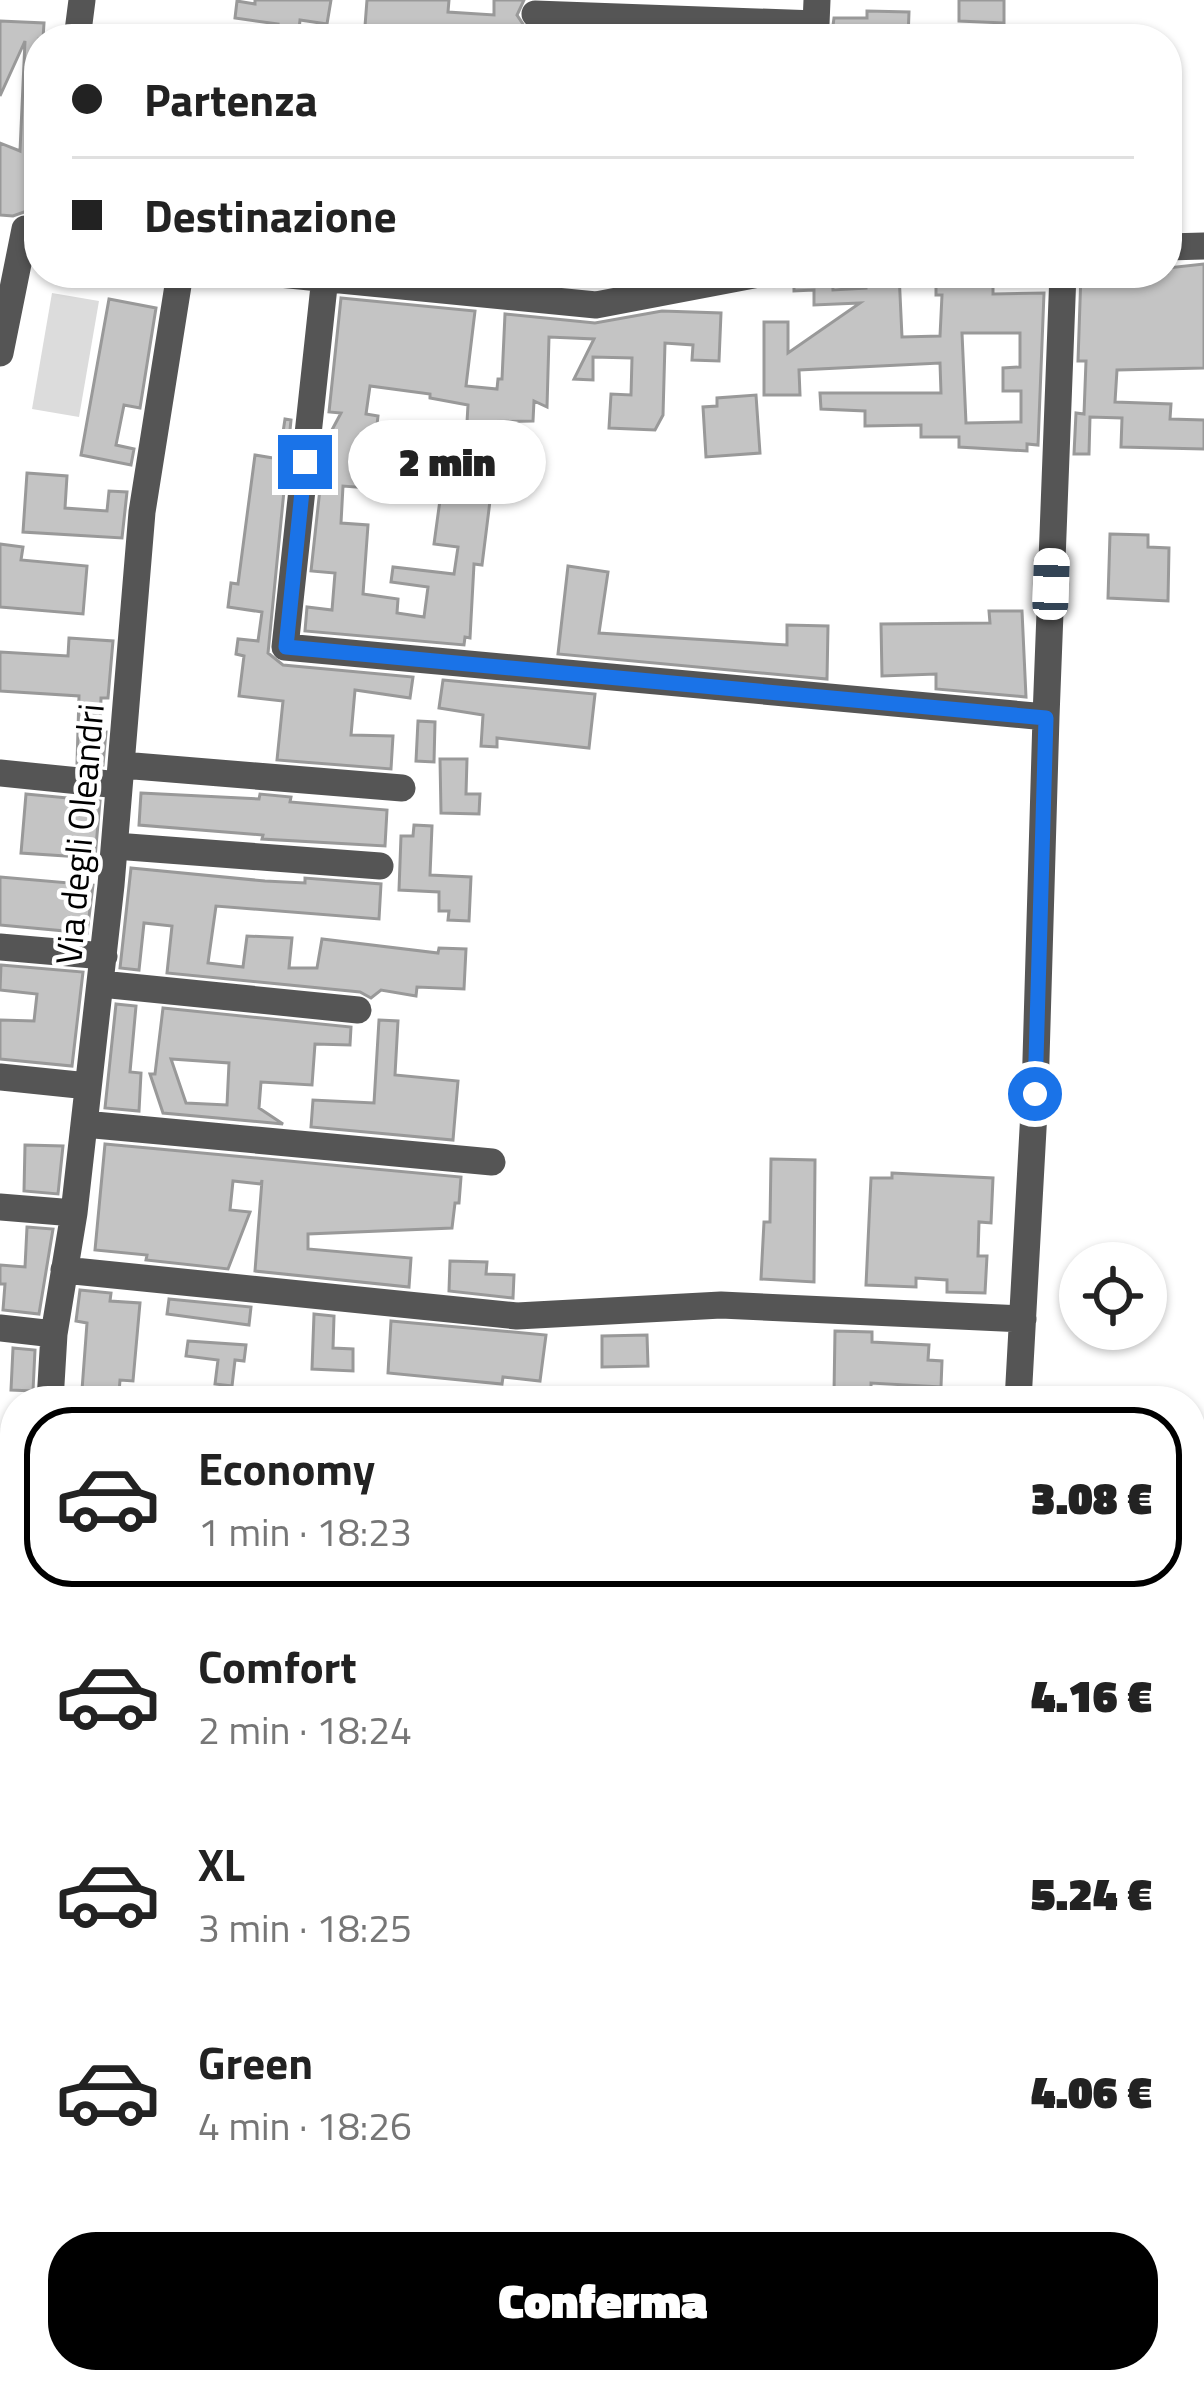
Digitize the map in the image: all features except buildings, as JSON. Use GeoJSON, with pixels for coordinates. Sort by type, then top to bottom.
{"type":"FeatureCollection","features":[{"type":"Feature","properties":{"kind":"street"},"geometry":{"type":"LineString","coordinates":[[536,18],[817,24],[818,0]]}},
{"type":"Feature","properties":{"kind":"street"},"geometry":{"type":"LineString","coordinates":[[0,352],[21,228]]}},
{"type":"Feature","properties":{"kind":"street","name":"Via degli Oleandri"},"geometry":{"type":"LineString","coordinates":[[51,1386],[115,846],[142,512],[178,288]]}},
{"type":"Feature","properties":{"kind":"street"},"geometry":{"type":"LineString","coordinates":[[324,288],[286,647],[1046,718]]}},
{"type":"Feature","properties":{"kind":"street"},"geometry":{"type":"LineString","coordinates":[[425,288],[596,305],[685,288]]}},
{"type":"Feature","properties":{"kind":"street"},"geometry":{"type":"LineString","coordinates":[[1019,1386],[1035,1094],[1062,288]]}},
{"type":"Feature","properties":{"kind":"street"},"geometry":{"type":"LineString","coordinates":[[0,773],[402,788]]}},
{"type":"Feature","properties":{"kind":"street"},"geometry":{"type":"LineString","coordinates":[[115,846],[380,866]]}},
{"type":"Feature","properties":{"kind":"street"},"geometry":{"type":"LineString","coordinates":[[0,946],[102,970],[358,1010]]}},
{"type":"Feature","properties":{"kind":"street"},"geometry":{"type":"LineString","coordinates":[[0,1076],[88,1086]]}},
{"type":"Feature","properties":{"kind":"street"},"geometry":{"type":"LineString","coordinates":[[84,1124],[492,1162]]}},
{"type":"Feature","properties":{"kind":"street"},"geometry":{"type":"LineString","coordinates":[[0,1207],[74,1213]]}},
{"type":"Feature","properties":{"kind":"street"},"geometry":{"type":"LineString","coordinates":[[64,1270],[517,1316],[721,1305],[1023,1319]]}},
{"type":"Feature","properties":{"kind":"street"},"geometry":{"type":"LineString","coordinates":[[0,1328],[54,1334]]}},
{"type":"Feature","properties":{"kind":"shaded area"},"geometry":{"type":"Polygon","coordinates":[[[52,293],[99,301],[79,417],[32,409],[52,293]]]}},
{"type":"Feature","properties":{"kind":"route"},"geometry":{"type":"LineString","coordinates":[[305,462],[286,647],[1046,718],[1035,1094]]}}]}
